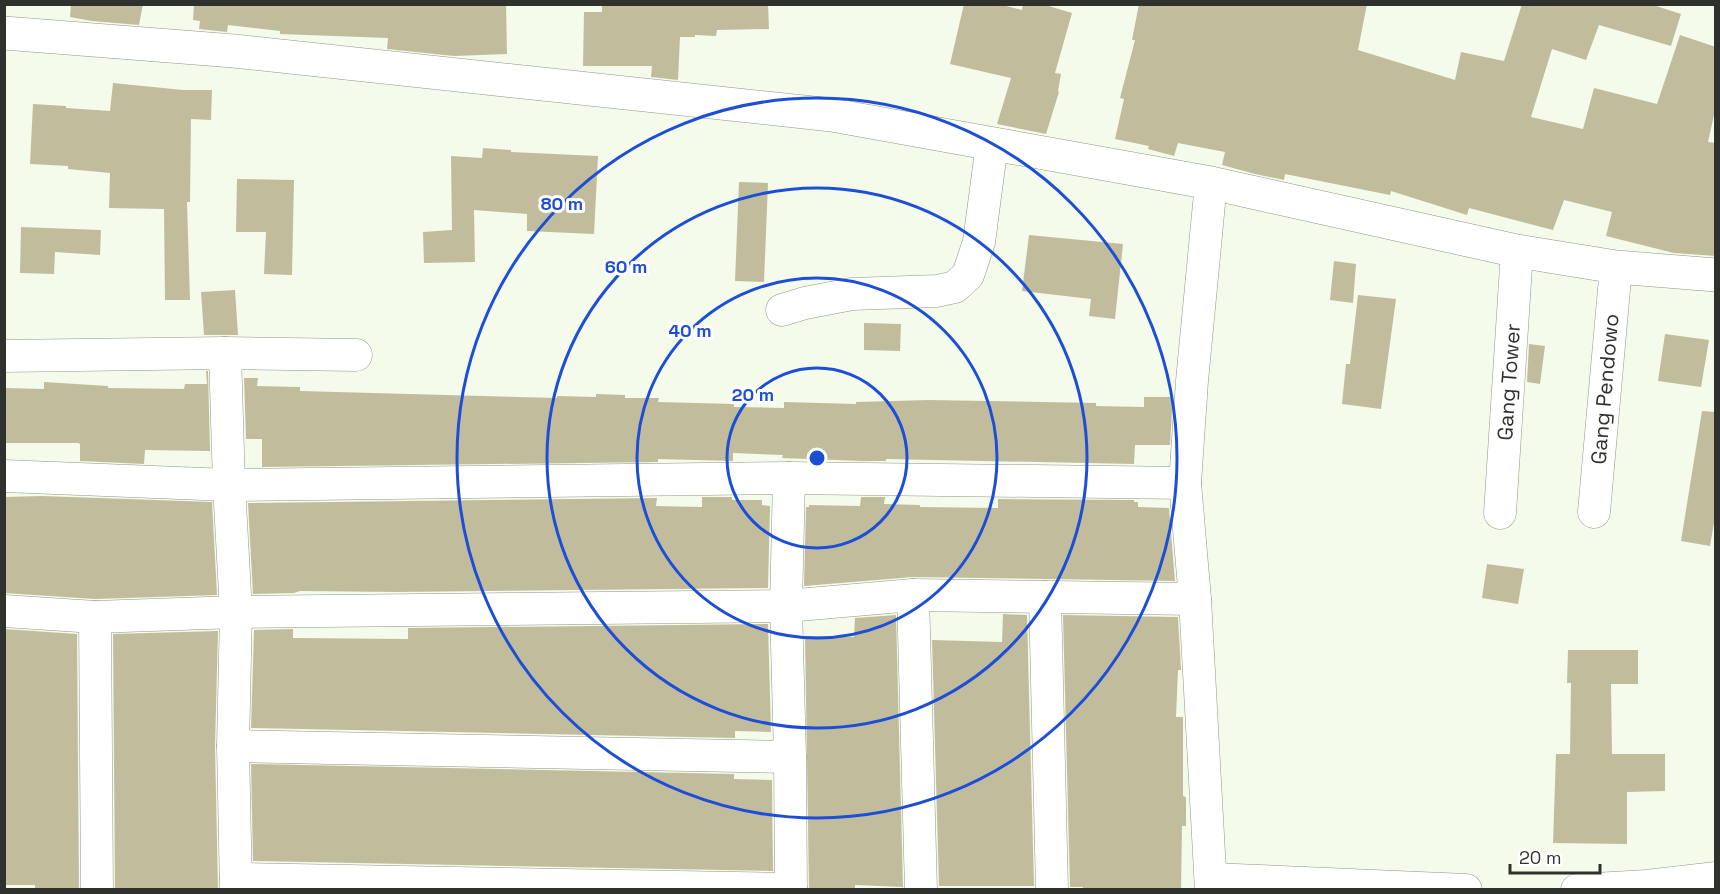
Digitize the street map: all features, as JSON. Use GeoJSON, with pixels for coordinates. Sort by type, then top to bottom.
{"type":"FeatureCollection","features":[{"type":"Feature","properties":{"kind":"street"},"geometry":{"type":"LineString","coordinates":[[4,33],[234,51],[820,114],[1211,183],[1517,250],[1616,267],[1716,275]]}},
{"type":"Feature","properties":{"kind":"street"},"geometry":{"type":"LineString","coordinates":[[783,310],[805,303],[852,294],[937,291],[955,287],[968,275],[979,242],[992,144]]}},
{"type":"Feature","properties":{"kind":"street"},"geometry":{"type":"LineString","coordinates":[[1211,183],[1192,381],[1185,483],[1195,599],[1211,884],[1466,890]]}},
{"type":"Feature","properties":{"kind":"street","name":"Gang Tower"},"geometry":{"type":"LineString","coordinates":[[1500,513],[1517,250]]}},
{"type":"Feature","properties":{"kind":"street","name":"Gang Pendowo"},"geometry":{"type":"LineString","coordinates":[[1594,512],[1616,267]]}},
{"type":"Feature","properties":{"kind":"street"},"geometry":{"type":"LineString","coordinates":[[225,353],[236,612],[232,746],[236,884],[791,889],[786,606],[789,478]]}},
{"type":"Feature","properties":{"kind":"street"},"geometry":{"type":"LineString","coordinates":[[4,356],[225,353],[356,355]]}},
{"type":"Feature","properties":{"kind":"street"},"geometry":{"type":"LineString","coordinates":[[4,476],[229,485],[789,478],[1185,483]]}},
{"type":"Feature","properties":{"kind":"street"},"geometry":{"type":"LineString","coordinates":[[4,611],[95,617],[236,612],[786,606],[913,595],[1195,599]]}},
{"type":"Feature","properties":{"kind":"street"},"geometry":{"type":"LineString","coordinates":[[913,595],[921,890]]}},
{"type":"Feature","properties":{"kind":"street"},"geometry":{"type":"LineString","coordinates":[[1045,597],[1052,890]]}},
{"type":"Feature","properties":{"kind":"street"},"geometry":{"type":"LineString","coordinates":[[95,617],[97,890]]}},
{"type":"Feature","properties":{"kind":"street"},"geometry":{"type":"LineString","coordinates":[[232,746],[790,757]]}},
{"type":"Feature","properties":{"kind":"street"},"geometry":{"type":"LineString","coordinates":[[1577,890],[1647,886],[1716,878]]}},
{"type":"Feature","properties":{"kind":"building"},"geometry":{"type":"Polygon","coordinates":[[[71,4],[143,4],[139,25],[70,17],[71,4]]]}},
{"type":"Feature","properties":{"kind":"building"},"geometry":{"type":"Polygon","coordinates":[[[194,4],[506,4],[507,54],[454,56],[387,49],[388,38],[280,34],[280,31],[228,25],[227,32],[199,29],[200,21],[193,20],[194,4]]]}},
{"type":"Feature","properties":{"kind":"building"},"geometry":{"type":"Polygon","coordinates":[[[602,4],[768,4],[769,29],[717,30],[716,36],[680,37],[678,80],[651,77],[652,66],[583,66],[584,12],[602,12],[602,4]]]}},
{"type":"Feature","properties":{"kind":"building"},"geometry":{"type":"Polygon","coordinates":[[[964,4],[998,4],[1022,10],[1023,4],[1042,4],[1072,13],[1055,73],[1061,74],[1059,92],[1046,134],[997,124],[1011,78],[950,64],[964,4]]]}},
{"type":"Feature","properties":{"kind":"building"},"geometry":{"type":"Polygon","coordinates":[[[1139,4],[1367,4],[1358,50],[1455,80],[1461,52],[1504,61],[1522,4],[1650,4],[1681,14],[1671,46],[1599,25],[1586,60],[1552,49],[1531,117],[1583,129],[1594,88],[1657,104],[1680,35],[1716,47],[1716,106],[1708,142],[1716,143],[1716,256],[1674,253],[1606,236],[1612,212],[1564,200],[1553,230],[1469,208],[1467,215],[1391,191],[1390,195],[1285,174],[1284,180],[1255,174],[1222,165],[1225,152],[1178,143],[1174,156],[1148,149],[1149,146],[1115,139],[1124,99],[1120,98],[1135,40],[1132,40],[1139,4]]]}},
{"type":"Feature","properties":{"kind":"building"},"geometry":{"type":"Polygon","coordinates":[[[113,83],[183,90],[212,90],[211,120],[191,119],[190,202],[187,202],[190,300],[165,300],[164,209],[109,208],[110,173],[68,169],[68,166],[30,164],[33,104],[110,111],[113,83]]]}},
{"type":"Feature","properties":{"kind":"building"},"geometry":{"type":"Polygon","coordinates":[[[483,148],[511,150],[511,152],[598,156],[594,234],[527,231],[527,214],[474,210],[475,262],[424,263],[423,232],[452,230],[451,156],[482,158],[483,148]]]}},
{"type":"Feature","properties":{"kind":"building"},"geometry":{"type":"Polygon","coordinates":[[[237,179],[294,180],[292,275],[264,274],[266,232],[236,232],[237,179]]]}},
{"type":"Feature","properties":{"kind":"building"},"geometry":{"type":"Polygon","coordinates":[[[739,182],[768,183],[764,282],[735,281],[739,182]]]}},
{"type":"Feature","properties":{"kind":"building"},"geometry":{"type":"Polygon","coordinates":[[[21,227],[101,230],[100,255],[55,252],[54,274],[20,273],[21,227]]]}},
{"type":"Feature","properties":{"kind":"building"},"geometry":{"type":"Polygon","coordinates":[[[1029,235],[1123,244],[1115,319],[1089,316],[1091,299],[1022,291],[1029,235]]]}},
{"type":"Feature","properties":{"kind":"building"},"geometry":{"type":"Polygon","coordinates":[[[1334,261],[1356,264],[1353,303],[1330,300],[1334,261]]]}},
{"type":"Feature","properties":{"kind":"building"},"geometry":{"type":"Polygon","coordinates":[[[235,290],[238,335],[204,335],[201,292],[235,290]]]}},
{"type":"Feature","properties":{"kind":"building"},"geometry":{"type":"Polygon","coordinates":[[[1358,295],[1396,299],[1381,409],[1342,404],[1346,364],[1350,364],[1358,295]]]}},
{"type":"Feature","properties":{"kind":"building"},"geometry":{"type":"Polygon","coordinates":[[[864,323],[901,324],[900,351],[864,350],[864,323]]]}},
{"type":"Feature","properties":{"kind":"building"},"geometry":{"type":"Polygon","coordinates":[[[1665,334],[1709,340],[1701,387],[1658,381],[1665,334]]]}},
{"type":"Feature","properties":{"kind":"building"},"geometry":{"type":"Polygon","coordinates":[[[1529,344],[1545,346],[1540,384],[1527,382],[1529,344]]]}},
{"type":"Feature","properties":{"kind":"building"},"geometry":{"type":"Polygon","coordinates":[[[206,371],[208,371],[210,451],[145,450],[144,464],[80,461],[80,444],[78,443],[4,443],[4,388],[44,389],[44,382],[108,386],[108,388],[184,389],[185,384],[207,384],[206,371]]]}},
{"type":"Feature","properties":{"kind":"building"},"geometry":{"type":"Polygon","coordinates":[[[244,378],[258,378],[257,386],[300,387],[300,391],[557,398],[557,396],[596,397],[596,394],[625,395],[625,398],[659,398],[658,402],[734,404],[734,407],[784,408],[784,402],[856,404],[856,402],[929,400],[1096,403],[1096,406],[1144,407],[1144,397],[1173,397],[1170,445],[1135,445],[1134,464],[886,459],[886,461],[862,461],[782,458],[783,455],[733,453],[733,461],[658,459],[658,462],[262,467],[262,439],[246,439],[244,378]]]}},
{"type":"Feature","properties":{"kind":"building"},"geometry":{"type":"Polygon","coordinates":[[[1702,411],[1716,412],[1716,511],[1710,546],[1681,541],[1702,411]]]}},
{"type":"Feature","properties":{"kind":"building"},"geometry":{"type":"Polygon","coordinates":[[[42,496],[212,502],[217,595],[95,599],[4,593],[4,497],[42,496]]]}},
{"type":"Feature","properties":{"kind":"building"},"geometry":{"type":"Polygon","coordinates":[[[702,497],[762,500],[762,505],[770,506],[768,588],[300,591],[253,594],[248,503],[657,498],[656,506],[702,507],[702,497]]]}},
{"type":"Feature","properties":{"kind":"building"},"geometry":{"type":"Polygon","coordinates":[[[861,497],[885,497],[884,504],[920,505],[920,507],[998,508],[998,499],[1134,500],[1138,502],[1138,507],[1169,508],[1175,581],[913,577],[804,586],[806,507],[809,505],[860,506],[861,497]]]}},
{"type":"Feature","properties":{"kind":"building"},"geometry":{"type":"Polygon","coordinates":[[[1487,564],[1524,569],[1518,604],[1482,598],[1487,564]]]}},
{"type":"Feature","properties":{"kind":"building"},"geometry":{"type":"Polygon","coordinates":[[[1003,614],[1027,615],[1034,886],[939,886],[932,640],[1002,642],[1003,614]]]}},
{"type":"Feature","properties":{"kind":"building"},"geometry":{"type":"Polygon","coordinates":[[[896,615],[903,887],[855,885],[855,889],[809,888],[805,636],[854,637],[855,618],[896,615]]]}},
{"type":"Feature","properties":{"kind":"building"},"geometry":{"type":"Polygon","coordinates":[[[1063,615],[1178,617],[1181,670],[1178,670],[1176,717],[1183,717],[1183,796],[1186,797],[1186,826],[1182,826],[1181,890],[1083,890],[1083,887],[1070,887],[1063,615]]]}},
{"type":"Feature","properties":{"kind":"building"},"geometry":{"type":"Polygon","coordinates":[[[768,624],[771,732],[735,731],[735,738],[251,728],[254,630],[293,629],[293,638],[408,639],[408,628],[768,624]]]}},
{"type":"Feature","properties":{"kind":"building"},"geometry":{"type":"Polygon","coordinates":[[[4,629],[77,634],[79,890],[35,890],[35,885],[4,885],[4,629]]]}},
{"type":"Feature","properties":{"kind":"building"},"geometry":{"type":"Polygon","coordinates":[[[218,631],[215,746],[218,890],[115,890],[113,634],[218,631]]]}},
{"type":"Feature","properties":{"kind":"building"},"geometry":{"type":"Polygon","coordinates":[[[1568,650],[1638,650],[1638,684],[1611,684],[1612,754],[1665,754],[1665,791],[1627,792],[1627,844],[1553,843],[1556,754],[1570,754],[1571,683],[1567,683],[1568,650]]]}},
{"type":"Feature","properties":{"kind":"building"},"geometry":{"type":"Polygon","coordinates":[[[251,764],[734,774],[734,779],[772,780],[773,871],[253,861],[251,764]]]}}]}
